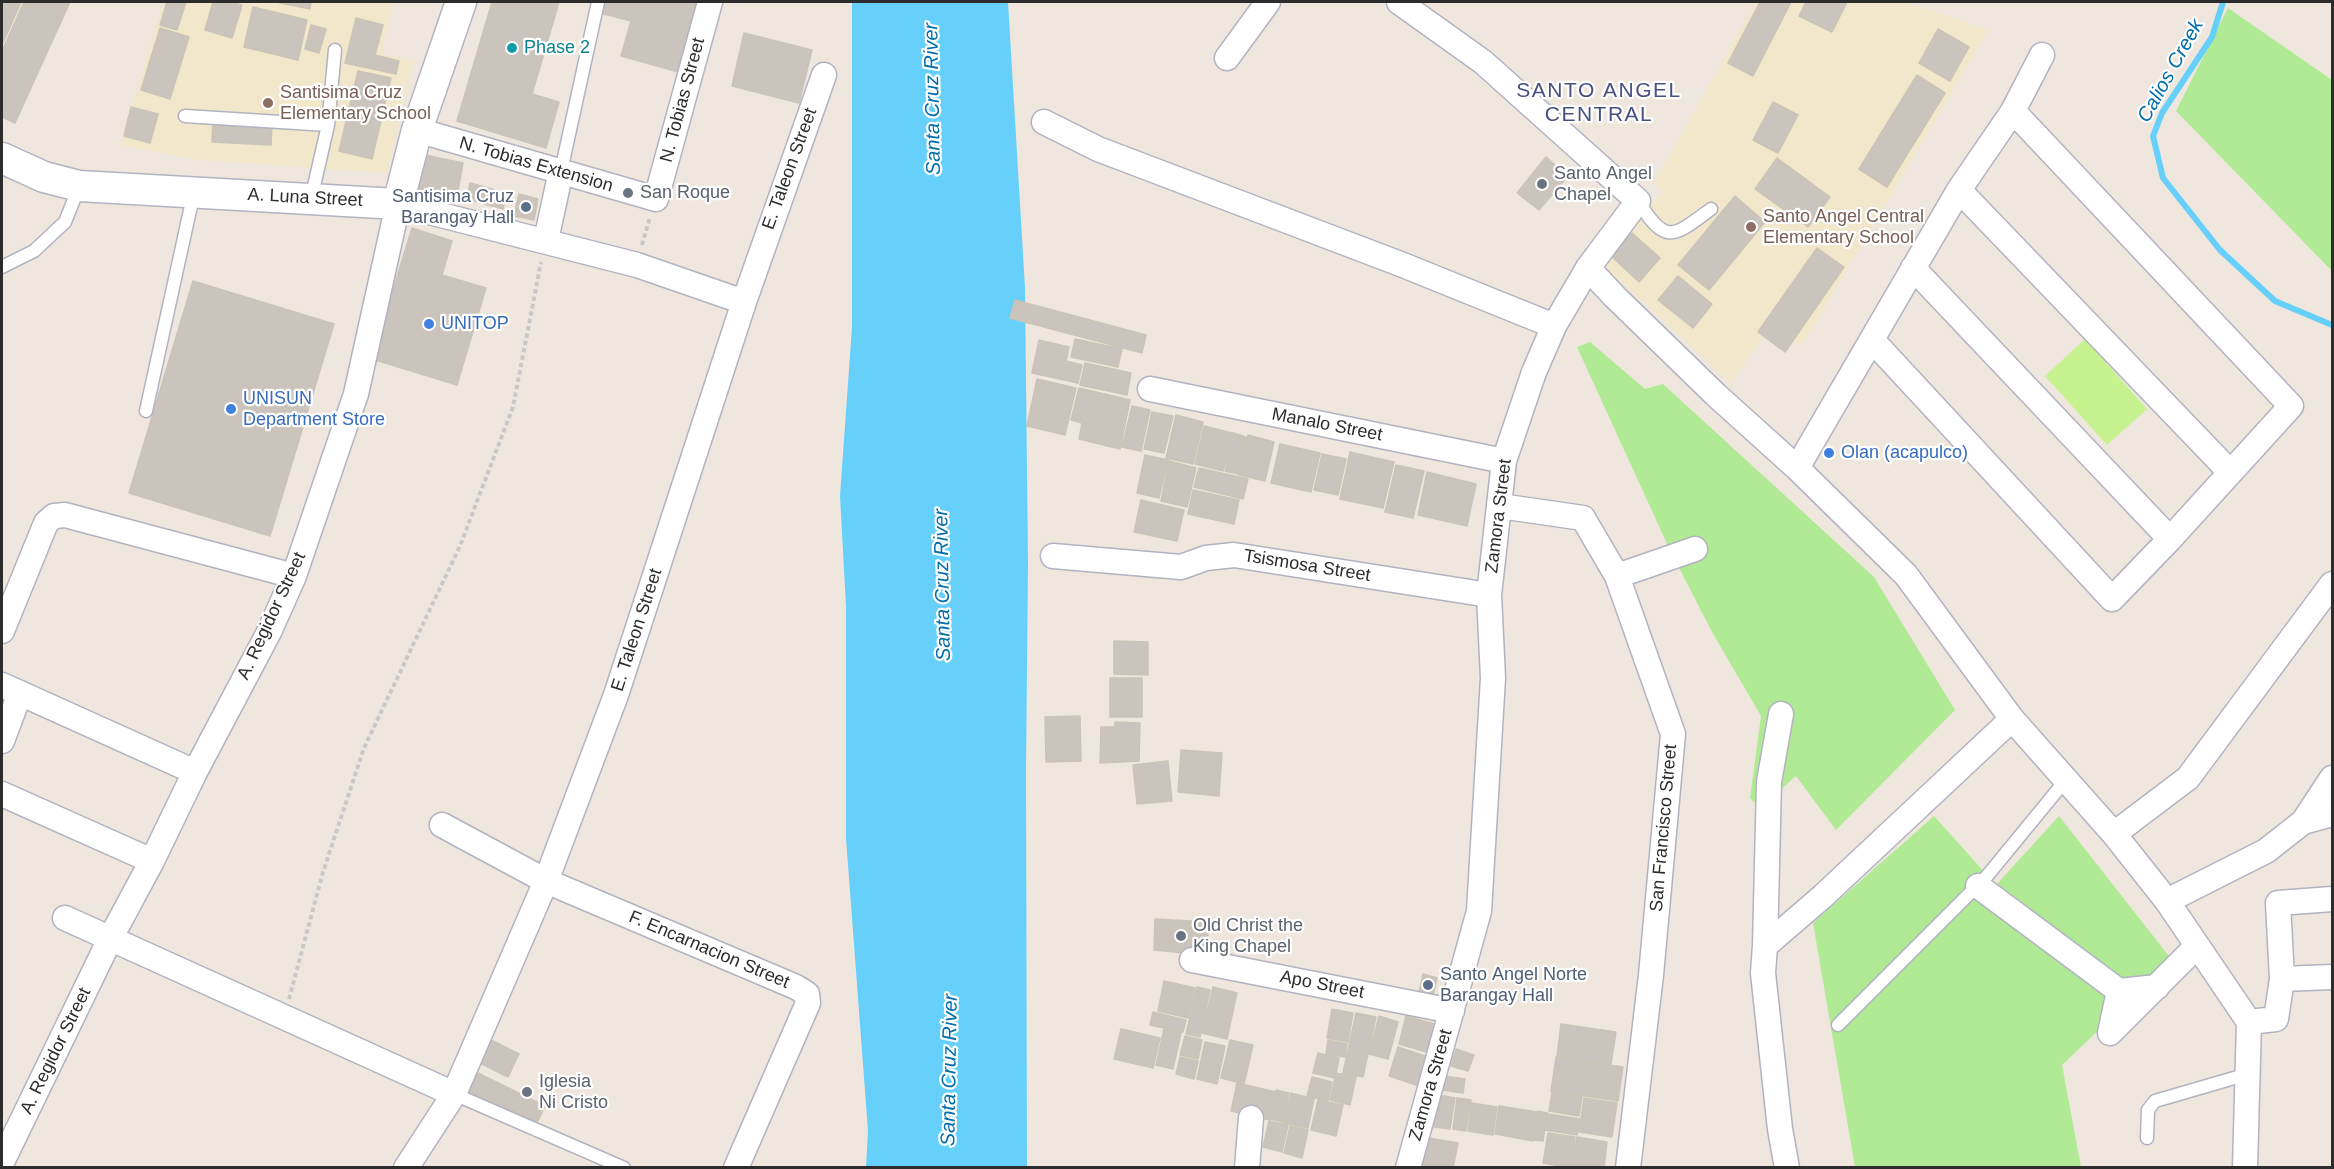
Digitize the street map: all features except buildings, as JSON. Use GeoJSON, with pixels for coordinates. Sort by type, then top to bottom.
{"type":"FeatureCollection","features":[{"type":"Feature","properties":{"kind":"street","name":"A. Regidor Street"},"geometry":{"type":"LineString","coordinates":[[2,1162],[111,939],[268,632],[294,576],[356,394],[398,204],[417,130],[461,2]]}},
{"type":"Feature","properties":{"kind":"street","name":"N. Tobias Street"},"geometry":{"type":"LineString","coordinates":[[656,200],[710,2]]}},
{"type":"Feature","properties":{"kind":"street"},"geometry":{"type":"LineString","coordinates":[[1227,58],[1268,2]]}},
{"type":"Feature","properties":{"kind":"street"},"geometry":{"type":"LineString","coordinates":[[1400,2],[1483,62],[1638,201]]}},
{"type":"Feature","properties":{"kind":"street"},"geometry":{"type":"LineString","coordinates":[[1797,468],[1959,190],[2013,111],[2042,56]]}},
{"type":"Feature","properties":{"kind":"street","name":"E. Taleon Street"},"geometry":{"type":"LineString","coordinates":[[406,1167],[454,1094],[546,882],[616,695],[744,302],[824,75]]}},
{"type":"Feature","properties":{"kind":"street"},"geometry":{"type":"LineString","coordinates":[[1873,341],[2112,599],[2291,406],[2013,111]]}},
{"type":"Feature","properties":{"kind":"street"},"geometry":{"type":"LineString","coordinates":[[1044,122],[1098,149],[1403,265],[1554,326]]}},
{"type":"Feature","properties":{"kind":"street","name":"N. Tobias Extension"},"geometry":{"type":"LineString","coordinates":[[417,130],[656,200]]}},
{"type":"Feature","properties":{"kind":"street","name":"A. Luna Street"},"geometry":{"type":"LineString","coordinates":[[2,158],[44,177],[79,186],[398,204],[637,265],[744,302]]}},
{"type":"Feature","properties":{"kind":"street"},"geometry":{"type":"LineString","coordinates":[[546,240],[561,171]]}},
{"type":"Feature","properties":{"kind":"street"},"geometry":{"type":"LineString","coordinates":[[1959,190],[2230,472]]}},
{"type":"Feature","properties":{"kind":"street","name":"Zamora Street"},"geometry":{"type":"LineString","coordinates":[[1408,1167],[1479,911],[1493,678],[1489,595],[1503,461],[1534,372],[1554,326],[1588,268],[1638,201]]}},
{"type":"Feature","properties":{"kind":"street"},"geometry":{"type":"LineString","coordinates":[[1588,268],[1716,395],[1797,468],[1906,574],[2012,719],[2114,834],[2167,901],[2249,1022],[2245,1167]]}},
{"type":"Feature","properties":{"kind":"street"},"geometry":{"type":"LineString","coordinates":[[1913,268],[2170,539]]}},
{"type":"Feature","properties":{"kind":"street","name":"Manalo Street"},"geometry":{"type":"LineString","coordinates":[[1150,389],[1503,461]]}},
{"type":"Feature","properties":{"kind":"street","name":"San Francisco Street"},"geometry":{"type":"LineString","coordinates":[[1500,506],[1583,518],[1617,576],[1673,734],[1651,975],[1628,1167]]}},
{"type":"Feature","properties":{"kind":"street"},"geometry":{"type":"LineString","coordinates":[[2,631],[46,523],[54,516],[64,515],[294,576]]}},
{"type":"Feature","properties":{"kind":"street"},"geometry":{"type":"LineString","coordinates":[[1617,576],[1695,549]]}},
{"type":"Feature","properties":{"kind":"street","name":"Tsismosa Street"},"geometry":{"type":"LineString","coordinates":[[1053,556],[1181,567],[1206,558],[1234,555],[1489,595]]}},
{"type":"Feature","properties":{"kind":"street"},"geometry":{"type":"LineString","coordinates":[[2114,834],[2188,778],[2332,584]]}},
{"type":"Feature","properties":{"kind":"street"},"geometry":{"type":"LineString","coordinates":[[2,741],[11,689],[195,772]]}},
{"type":"Feature","properties":{"kind":"street"},"geometry":{"type":"LineString","coordinates":[[1781,714],[1769,782],[1763,973],[1780,1130],[1787,1167]]}},
{"type":"Feature","properties":{"kind":"street"},"geometry":{"type":"LineString","coordinates":[[1765,946],[1822,897],[2012,719]]}},
{"type":"Feature","properties":{"kind":"street"},"geometry":{"type":"LineString","coordinates":[[2167,901],[2266,851],[2303,822],[2332,778]]}},
{"type":"Feature","properties":{"kind":"street"},"geometry":{"type":"LineString","coordinates":[[2,794],[152,861]]}},
{"type":"Feature","properties":{"kind":"street"},"geometry":{"type":"LineString","coordinates":[[2303,822],[2332,814]]}},
{"type":"Feature","properties":{"kind":"street","name":"F. Encarnacion Street"},"geometry":{"type":"LineString","coordinates":[[442,825],[546,882],[796,987],[807,994],[808,1003],[736,1167]]}},
{"type":"Feature","properties":{"kind":"street"},"geometry":{"type":"LineString","coordinates":[[1978,886],[2119,991],[2157,987]]}},
{"type":"Feature","properties":{"kind":"street"},"geometry":{"type":"LineString","coordinates":[[2249,1022],[2276,1019],[2282,979],[2278,903],[2332,899]]}},
{"type":"Feature","properties":{"kind":"street"},"geometry":{"type":"LineString","coordinates":[[65,918],[454,1094]]}},
{"type":"Feature","properties":{"kind":"street"},"geometry":{"type":"LineString","coordinates":[[2119,991],[2110,1033],[2198,946]]}},
{"type":"Feature","properties":{"kind":"street","name":"Apo Street"},"geometry":{"type":"LineString","coordinates":[[1192,960],[1452,1011]]}},
{"type":"Feature","properties":{"kind":"street"},"geometry":{"type":"LineString","coordinates":[[2282,979],[2332,977]]}},
{"type":"Feature","properties":{"kind":"street"},"geometry":{"type":"LineString","coordinates":[[1247,1167],[1251,1118]]}},
{"type":"Feature","properties":{"kind":"lane"},"geometry":{"type":"LineString","coordinates":[[561,171],[598,2]]}},
{"type":"Feature","properties":{"kind":"lane"},"geometry":{"type":"LineString","coordinates":[[311,199],[328,124],[335,50]]}},
{"type":"Feature","properties":{"kind":"lane"},"geometry":{"type":"LineString","coordinates":[[184,116],[328,124]]}},
{"type":"Feature","properties":{"kind":"lane"},"geometry":{"type":"LineString","coordinates":[[2,267],[34,251],[65,222],[79,186]]}},
{"type":"Feature","properties":{"kind":"lane"},"geometry":{"type":"LineString","coordinates":[[146,411],[194,191]]}},
{"type":"Feature","properties":{"kind":"lane"},"geometry":{"type":"LineString","coordinates":[[1638,201],[1650,221],[1666,233],[1678,233],[1711,209]]}},
{"type":"Feature","properties":{"kind":"lane"},"geometry":{"type":"LineString","coordinates":[[1838,1025],[1978,886],[2065,781]]}},
{"type":"Feature","properties":{"kind":"lane"},"geometry":{"type":"LineString","coordinates":[[2147,1138],[2147,1114],[2155,1101],[2248,1074]]}},
{"type":"Feature","properties":{"kind":"lane"},"geometry":{"type":"LineString","coordinates":[[454,1094],[624,1167]]}},
{"type":"Feature","properties":{"kind":"path"},"geometry":{"type":"LineString","coordinates":[[637,265],[656,200]]}},
{"type":"Feature","properties":{"kind":"path"},"geometry":{"type":"LineString","coordinates":[[284,1017],[323,872],[364,748],[460,546],[513,407],[546,240]]}},
{"type":"Feature","properties":{"kind":"shaded area","name":"Santisima Cruz Elementary School"},"geometry":{"type":"Polygon","coordinates":[[[164,2],[393,2],[382,54],[413,61],[387,173],[199,160],[120,145],[164,2]]]}},
{"type":"Feature","properties":{"kind":"shaded area","name":"Santo Angel Central Elementary School"},"geometry":{"type":"Polygon","coordinates":[[[1756,2],[1906,2],[1988,30],[1802,346],[1770,326],[1731,383],[1600,262],[1663,192],[1654,183],[1756,2]]]}},
{"type":"Feature","properties":{"kind":"green space"},"geometry":{"type":"Polygon","coordinates":[[[2228,8],[2332,80],[2332,271],[2176,111],[2228,8]]]}},
{"type":"Feature","properties":{"kind":"green space"},"geometry":{"type":"Polygon","coordinates":[[[2085,339],[2147,409],[2107,445],[2045,376],[2085,339]]]}},
{"type":"Feature","properties":{"kind":"green space"},"geometry":{"type":"Polygon","coordinates":[[[1590,342],[1645,389],[1663,384],[1874,577],[1955,710],[1836,830],[1796,776],[1760,808],[1750,798],[1761,716],[1712,632],[1669,548],[1577,347],[1590,342]]]}},
{"type":"Feature","properties":{"kind":"green space"},"geometry":{"type":"Polygon","coordinates":[[[1934,816],[1996,885],[2059,816],[2172,960],[2062,1065],[2081,1167],[1855,1167],[1813,923],[1934,816]]]}},
{"type":"Feature","properties":{"kind":"water","name":"Santa Cruz River"},"geometry":{"type":"Polygon","coordinates":[[[852,2],[1008,2],[1025,288],[1028,563],[1027,1167],[866,1167],[868,1131],[846,838],[846,606],[840,496],[852,327],[852,2]]]}},
{"type":"Feature","properties":{"kind":"waterway","name":"Calios Creek"},"geometry":{"type":"LineString","coordinates":[[2223,2],[2212,37],[2162,113],[2153,136],[2163,178],[2220,250],[2275,301],[2332,325]]}},
{"type":"Feature","properties":{"kind":"place","name":"Phase 2"},"geometry":{"type":"Point","coordinates":[512,48]}},
{"type":"Feature","properties":{"kind":"place","name":"Santisima Cruz Elementary School"},"geometry":{"type":"Point","coordinates":[268,103]}},
{"type":"Feature","properties":{"kind":"place","name":"Santo Angel Chapel"},"geometry":{"type":"Point","coordinates":[1542,184]}},
{"type":"Feature","properties":{"kind":"place","name":"San Roque"},"geometry":{"type":"Point","coordinates":[628,193]}},
{"type":"Feature","properties":{"kind":"place","name":"Santisima Cruz Barangay Hall"},"geometry":{"type":"Point","coordinates":[526,207]}},
{"type":"Feature","properties":{"kind":"place","name":"Santo Angel Central Elementary School"},"geometry":{"type":"Point","coordinates":[1751,227]}},
{"type":"Feature","properties":{"kind":"place","name":"UNITOP"},"geometry":{"type":"Point","coordinates":[429,324]}},
{"type":"Feature","properties":{"kind":"place","name":"UNISUN Department Store"},"geometry":{"type":"Point","coordinates":[231,409]}},
{"type":"Feature","properties":{"kind":"place","name":"Olan (acapulco)"},"geometry":{"type":"Point","coordinates":[1829,453]}},
{"type":"Feature","properties":{"kind":"place","name":"Old Christ the King Chapel"},"geometry":{"type":"Point","coordinates":[1181,936]}},
{"type":"Feature","properties":{"kind":"place","name":"Santo Angel Norte Barangay Hall"},"geometry":{"type":"Point","coordinates":[1428,985]}},
{"type":"Feature","properties":{"kind":"place","name":"Iglesia Ni Cristo"},"geometry":{"type":"Point","coordinates":[527,1092]}},
{"type":"Feature","properties":{"kind":"district","name":"SANTO ANGEL CENTRAL"},"geometry":{"type":"Point","coordinates":[1599,103]}}]}
